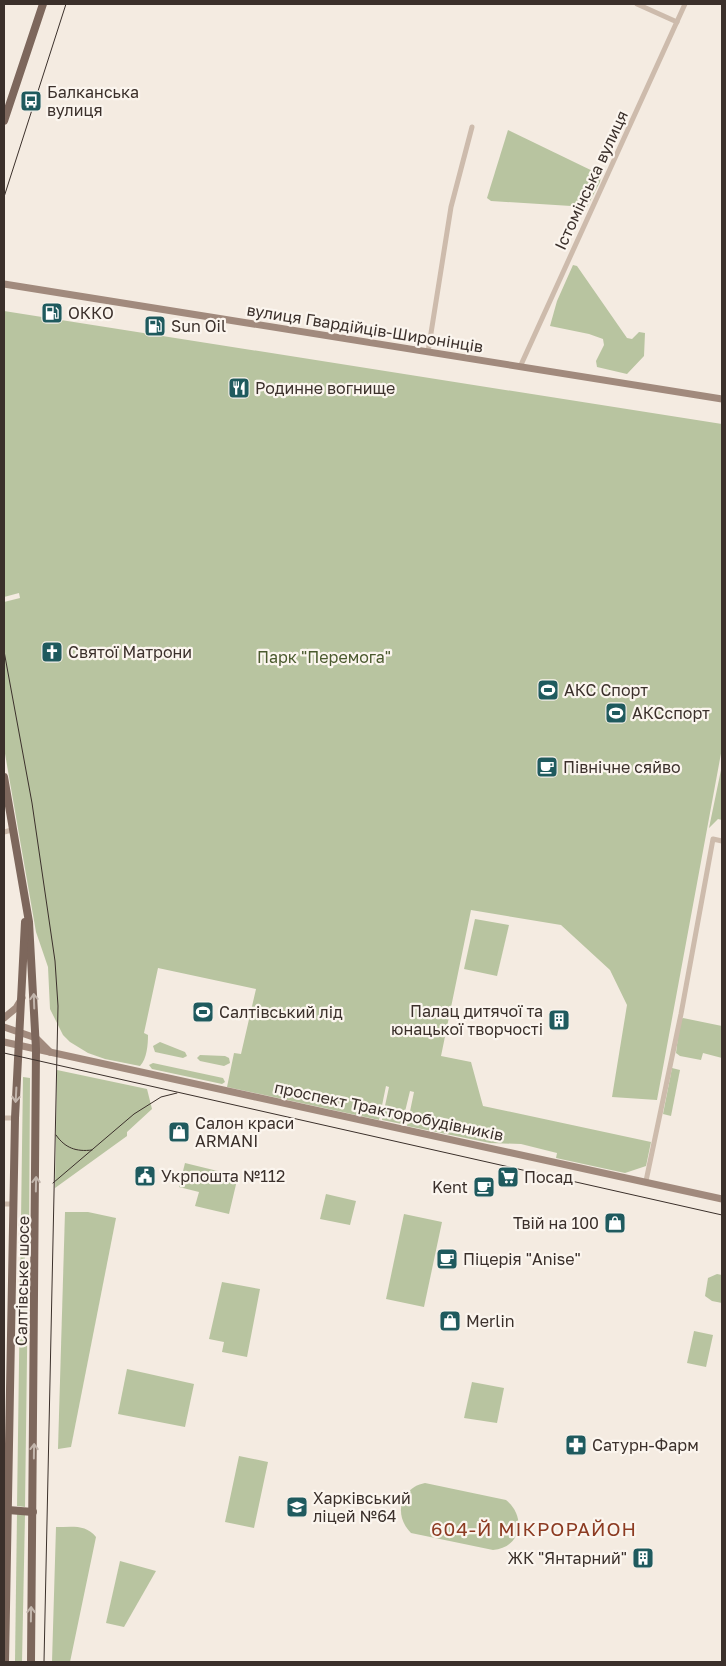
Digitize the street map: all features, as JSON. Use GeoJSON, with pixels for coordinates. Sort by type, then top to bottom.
{"type":"FeatureCollection","features":[{"type":"Feature","properties":{"kind":"main road"},"geometry":{"type":"LineString","coordinates":[[4,121],[43,4]]}},
{"type":"Feature","properties":{"kind":"main road","name":"вулиця Гвардійців-Широнінців"},"geometry":{"type":"LineString","coordinates":[[4,284],[722,399]]}},
{"type":"Feature","properties":{"kind":"main road","name":"Салтівське шосе"},"geometry":{"type":"LineString","coordinates":[[4,777],[8,831],[25,900],[32,946],[36,1038],[31,1662]]}},
{"type":"Feature","properties":{"kind":"main road","name":"Салтівське шосе"},"geometry":{"type":"LineString","coordinates":[[5,1662],[15,1118],[25,900]]}},
{"type":"Feature","properties":{"kind":"main road"},"geometry":{"type":"LineString","coordinates":[[4,1018],[16,1008],[22,998]]}},
{"type":"Feature","properties":{"kind":"main road"},"geometry":{"type":"LineString","coordinates":[[4,1027],[36,1038],[50,1052]]}},
{"type":"Feature","properties":{"kind":"main road","name":"проспект Тракторобудівників"},"geometry":{"type":"LineString","coordinates":[[4,1042],[722,1199]]}},
{"type":"Feature","properties":{"kind":"main road"},"geometry":{"type":"LineString","coordinates":[[8,1510],[33,1512]]}},
{"type":"Feature","properties":{"kind":"street"},"geometry":{"type":"LineString","coordinates":[[637,4],[678,22]]}},
{"type":"Feature","properties":{"kind":"street","name":"Істомінська вулиця"},"geometry":{"type":"LineString","coordinates":[[520,367],[685,4]]}},
{"type":"Feature","properties":{"kind":"street"},"geometry":{"type":"LineString","coordinates":[[428,352],[451,208],[472,127]]}},
{"type":"Feature","properties":{"kind":"street"},"geometry":{"type":"LineString","coordinates":[[646,1181],[681,1014],[713,839],[722,841]]}},
{"type":"Feature","properties":{"kind":"street"},"geometry":{"type":"LineString","coordinates":[[4,1118],[15,1118]]}},
{"type":"Feature","properties":{"kind":"street"},"geometry":{"type":"LineString","coordinates":[[4,1204],[14,1204]]}},
{"type":"Feature","properties":{"kind":"green space"},"geometry":{"type":"Polygon","coordinates":[[[508,130],[601,175],[600,182],[587,207],[491,201],[487,198],[508,130]]]}},
{"type":"Feature","properties":{"kind":"green space"},"geometry":{"type":"Polygon","coordinates":[[[573,265],[577,266],[627,338],[632,339],[639,332],[645,333],[644,356],[627,374],[597,367],[596,361],[604,345],[603,339],[589,334],[550,326],[557,301],[573,265]]]}},
{"type":"Feature","properties":{"kind":"green space","name":"Парк \"Перемога\""},"geometry":{"type":"Polygon","coordinates":[[[4,311],[722,424],[722,748],[657,1100],[612,1097],[627,1005],[610,970],[561,925],[471,910],[441,1056],[471,1062],[483,1106],[651,1142],[646,1166],[625,1173],[556,1158],[557,1153],[521,1144],[490,1143],[407,1126],[414,1092],[410,1091],[402,1124],[382,1120],[389,1087],[386,1086],[379,1120],[227,1087],[234,1053],[241,1054],[256,989],[158,968],[144,1033],[148,1035],[147,1051],[140,1066],[105,1059],[88,1053],[70,1042],[63,1035],[50,1009],[48,967],[36,932],[4,748],[4,602],[20,598],[19,593],[4,597],[4,311]]]}},
{"type":"Feature","properties":{"kind":"green space"},"geometry":{"type":"Polygon","coordinates":[[[722,765],[722,820],[718,819],[709,828],[722,765]]]}},
{"type":"Feature","properties":{"kind":"green space"},"geometry":{"type":"Polygon","coordinates":[[[475,919],[509,925],[497,976],[464,969],[475,919]]]}},
{"type":"Feature","properties":{"kind":"green space"},"geometry":{"type":"Polygon","coordinates":[[[683,1018],[722,1026],[722,1058],[703,1053],[701,1060],[680,1056],[676,1053],[680,1020],[683,1018]]]}},
{"type":"Feature","properties":{"kind":"green space"},"geometry":{"type":"Polygon","coordinates":[[[160,1042],[185,1052],[187,1056],[183,1058],[155,1052],[153,1046],[160,1042]]]}},
{"type":"Feature","properties":{"kind":"green space"},"geometry":{"type":"Polygon","coordinates":[[[200,1055],[225,1056],[229,1058],[230,1063],[224,1066],[200,1061],[197,1058],[200,1055]]]}},
{"type":"Feature","properties":{"kind":"green space"},"geometry":{"type":"Polygon","coordinates":[[[153,1063],[223,1078],[225,1082],[222,1084],[152,1069],[149,1065],[153,1063]]]}},
{"type":"Feature","properties":{"kind":"green space"},"geometry":{"type":"Polygon","coordinates":[[[672,1068],[680,1070],[671,1116],[663,1114],[672,1068]]]}},
{"type":"Feature","properties":{"kind":"green space"},"geometry":{"type":"Polygon","coordinates":[[[57,1070],[147,1089],[152,1109],[127,1132],[127,1136],[55,1188],[57,1070]]]}},
{"type":"Feature","properties":{"kind":"green space"},"geometry":{"type":"Polygon","coordinates":[[[23,1077],[30,1078],[29,1243],[25,1262],[28,1281],[25,1507],[17,1506],[23,1077]]]}},
{"type":"Feature","properties":{"kind":"green space"},"geometry":{"type":"Polygon","coordinates":[[[185,1163],[238,1176],[229,1214],[195,1206],[199,1192],[179,1187],[185,1163]]]}},
{"type":"Feature","properties":{"kind":"green space"},"geometry":{"type":"Polygon","coordinates":[[[326,1194],[356,1201],[350,1225],[320,1219],[326,1194]]]}},
{"type":"Feature","properties":{"kind":"green space"},"geometry":{"type":"Polygon","coordinates":[[[65,1212],[88,1212],[116,1218],[71,1447],[58,1449],[65,1212]]]}},
{"type":"Feature","properties":{"kind":"green space"},"geometry":{"type":"Polygon","coordinates":[[[404,1214],[442,1222],[424,1307],[386,1299],[404,1214]]]}},
{"type":"Feature","properties":{"kind":"green space"},"geometry":{"type":"Polygon","coordinates":[[[717,1274],[722,1275],[722,1303],[712,1301],[705,1296],[708,1278],[717,1274]]]}},
{"type":"Feature","properties":{"kind":"green space"},"geometry":{"type":"Polygon","coordinates":[[[222,1282],[260,1289],[247,1357],[222,1352],[224,1342],[209,1339],[222,1282]]]}},
{"type":"Feature","properties":{"kind":"green space"},"geometry":{"type":"Polygon","coordinates":[[[694,1331],[713,1335],[706,1367],[687,1363],[694,1331]]]}},
{"type":"Feature","properties":{"kind":"green space"},"geometry":{"type":"Polygon","coordinates":[[[127,1369],[194,1384],[185,1427],[118,1414],[127,1369]]]}},
{"type":"Feature","properties":{"kind":"green space"},"geometry":{"type":"Polygon","coordinates":[[[472,1382],[504,1388],[497,1423],[464,1418],[472,1382]]]}},
{"type":"Feature","properties":{"kind":"green space"},"geometry":{"type":"Polygon","coordinates":[[[239,1456],[268,1462],[254,1528],[225,1522],[239,1456]]]}},
{"type":"Feature","properties":{"kind":"green space"},"geometry":{"type":"Polygon","coordinates":[[[425,1483],[506,1500],[513,1507],[517,1515],[518,1531],[515,1538],[510,1544],[493,1550],[411,1533],[405,1526],[402,1518],[402,1503],[410,1490],[425,1483]]]}},
{"type":"Feature","properties":{"kind":"green space"},"geometry":{"type":"Polygon","coordinates":[[[17,1514],[25,1515],[22,1662],[15,1662],[17,1514]]]}},
{"type":"Feature","properties":{"kind":"green space"},"geometry":{"type":"Polygon","coordinates":[[[56,1527],[83,1528],[96,1537],[70,1662],[52,1662],[56,1527]]]}},
{"type":"Feature","properties":{"kind":"green space"},"geometry":{"type":"Polygon","coordinates":[[[120,1561],[156,1571],[124,1627],[106,1623],[120,1561]]]}},
{"type":"Feature","properties":{"kind":"tram line"},"geometry":{"type":"LineString","coordinates":[[4,197],[66,4]]}},
{"type":"Feature","properties":{"kind":"tram line"},"geometry":{"type":"LineString","coordinates":[[4,651],[32,803],[55,961],[58,1006],[44,1662]]}},
{"type":"Feature","properties":{"kind":"tram line"},"geometry":{"type":"LineString","coordinates":[[4,1053],[722,1215]]}},
{"type":"Feature","properties":{"kind":"tram line"},"geometry":{"type":"LineString","coordinates":[[53,1183],[134,1114],[161,1097],[177,1093]]}},
{"type":"Feature","properties":{"kind":"tram line"},"geometry":{"type":"LineString","coordinates":[[56,1135],[71,1148],[92,1150]]}},
{"type":"Feature","properties":{"kind":"place","name":"Балканська вулиця"},"geometry":{"type":"Point","coordinates":[31,101]}},
{"type":"Feature","properties":{"kind":"place","name":"ОККО"},"geometry":{"type":"Point","coordinates":[52,313]}},
{"type":"Feature","properties":{"kind":"place","name":"Sun Oil"},"geometry":{"type":"Point","coordinates":[155,326]}},
{"type":"Feature","properties":{"kind":"place","name":"Родинне вогнище"},"geometry":{"type":"Point","coordinates":[239,388]}},
{"type":"Feature","properties":{"kind":"place","name":"Святої Матрони"},"geometry":{"type":"Point","coordinates":[52,652]}},
{"type":"Feature","properties":{"kind":"place","name":"АКС Спорт"},"geometry":{"type":"Point","coordinates":[548,690]}},
{"type":"Feature","properties":{"kind":"place","name":"АКСспорт"},"geometry":{"type":"Point","coordinates":[616,713]}},
{"type":"Feature","properties":{"kind":"place","name":"Північне сяйво"},"geometry":{"type":"Point","coordinates":[547,767]}},
{"type":"Feature","properties":{"kind":"place","name":"Салтівський лід"},"geometry":{"type":"Point","coordinates":[203,1012]}},
{"type":"Feature","properties":{"kind":"place","name":"Палац дитячої та юнацької творчості"},"geometry":{"type":"Point","coordinates":[559,1020]}},
{"type":"Feature","properties":{"kind":"place","name":"Салон краси ARMANI"},"geometry":{"type":"Point","coordinates":[179,1132]}},
{"type":"Feature","properties":{"kind":"place","name":"Укрпошта №112"},"geometry":{"type":"Point","coordinates":[145,1176]}},
{"type":"Feature","properties":{"kind":"place","name":"Посад"},"geometry":{"type":"Point","coordinates":[508,1177]}},
{"type":"Feature","properties":{"kind":"place","name":"Kent"},"geometry":{"type":"Point","coordinates":[484,1187]}},
{"type":"Feature","properties":{"kind":"place","name":"Твій на 100"},"geometry":{"type":"Point","coordinates":[615,1223]}},
{"type":"Feature","properties":{"kind":"place","name":"Піцерія \"Anise\""},"geometry":{"type":"Point","coordinates":[447,1259]}},
{"type":"Feature","properties":{"kind":"place","name":"Merlin"},"geometry":{"type":"Point","coordinates":[450,1321]}},
{"type":"Feature","properties":{"kind":"place","name":"Сатурн-Фарм"},"geometry":{"type":"Point","coordinates":[576,1445]}},
{"type":"Feature","properties":{"kind":"place","name":"Харківський ліцей №64"},"geometry":{"type":"Point","coordinates":[297,1507]}},
{"type":"Feature","properties":{"kind":"place","name":"ЖК \"Янтарний\""},"geometry":{"type":"Point","coordinates":[643,1558]}},
{"type":"Feature","properties":{"kind":"district","name":"604-Й МІКРОРАЙОН"},"geometry":{"type":"Point","coordinates":[534,1529]}}]}
